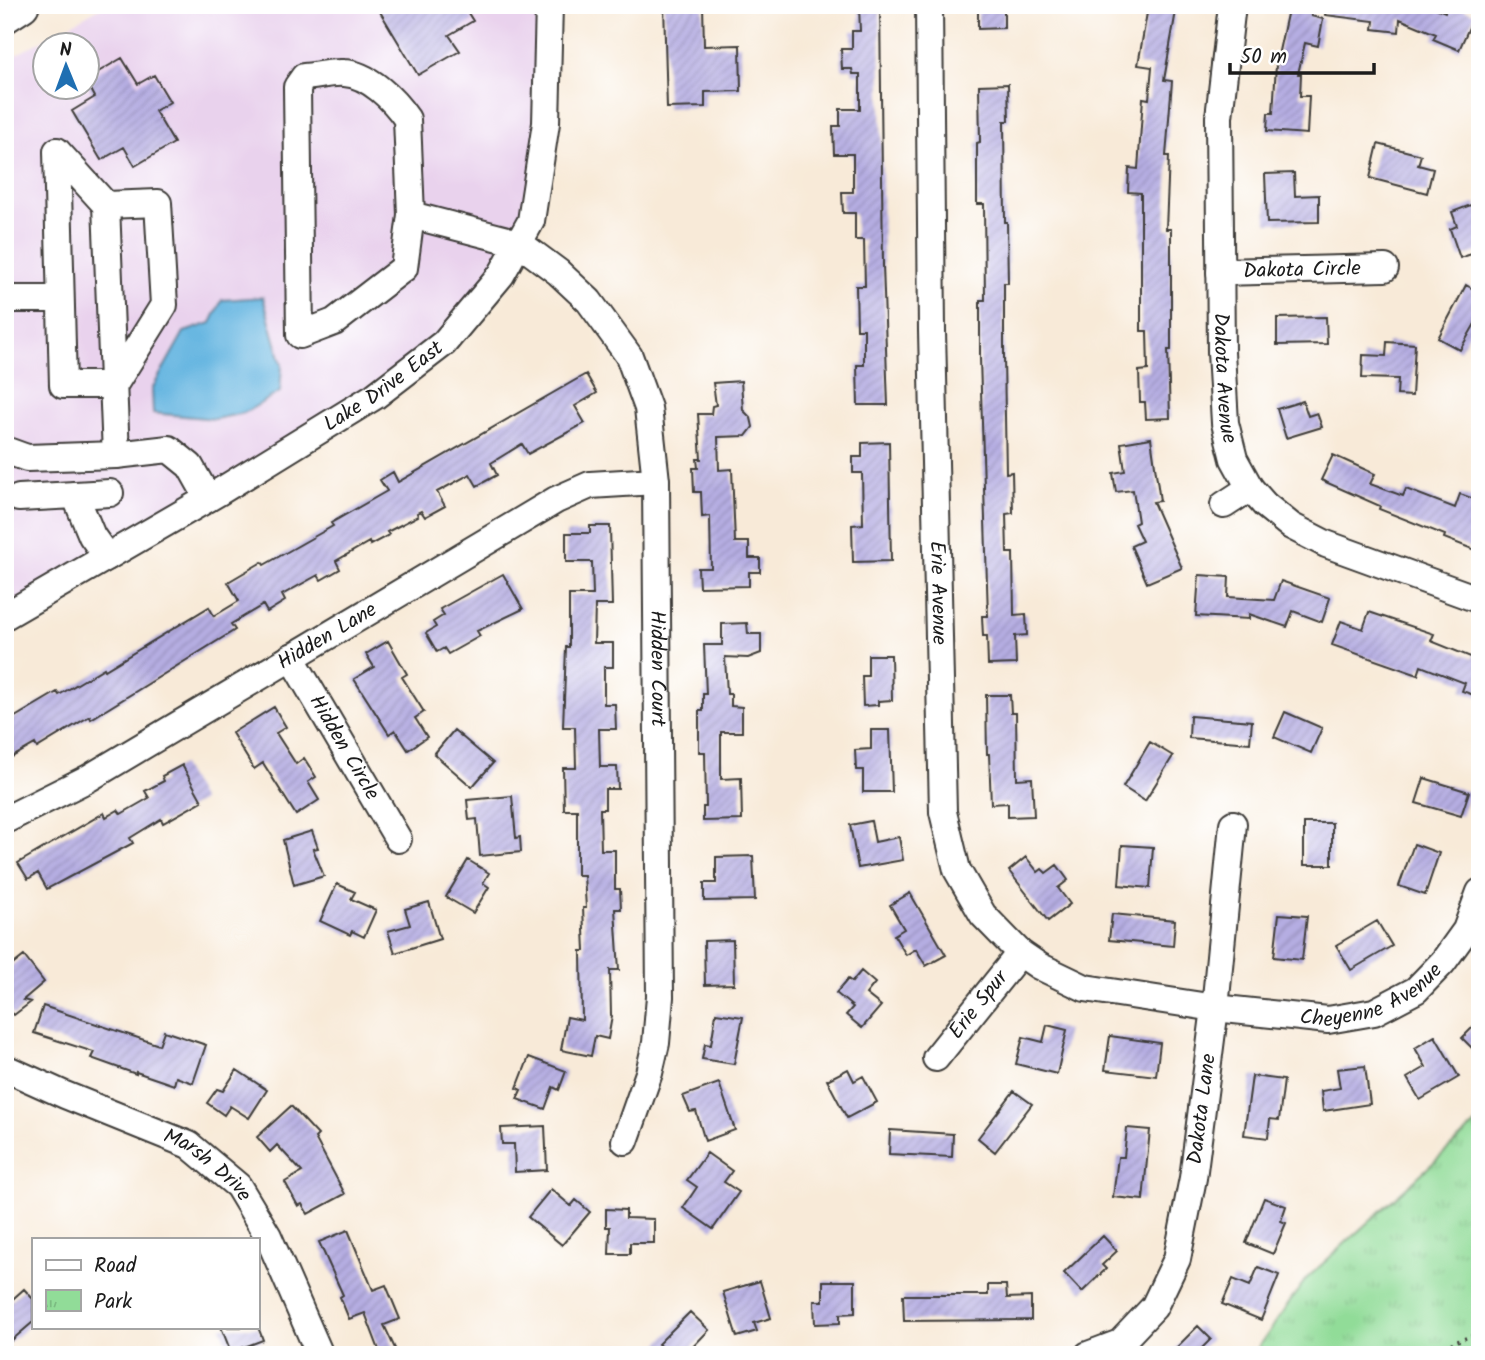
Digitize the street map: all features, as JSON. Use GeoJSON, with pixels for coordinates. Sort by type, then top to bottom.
{"type":"FeatureCollection","features":[{"type":"Feature","properties":{"kind":"main road"},"geometry":{"type":"LineString","coordinates":[[5,16],[22,5]]}},
{"type":"Feature","properties":{"kind":"street","name":"Lake Drive East"},"geometry":{"type":"LineString","coordinates":[[5,616],[208,498],[375,396],[444,343],[501,275],[531,221],[546,123],[549,5]]}},
{"type":"Feature","properties":{"kind":"street","name":"Erie Avenue"},"geometry":{"type":"LineString","coordinates":[[929,5],[932,331],[943,812],[957,870],[983,915],[1020,953],[1039,966],[1086,988],[1215,1008]]}},
{"type":"Feature","properties":{"kind":"street","name":"Dakota Avenue"},"geometry":{"type":"LineString","coordinates":[[1232,5],[1219,117],[1221,352],[1225,423],[1234,459],[1250,488],[1265,505],[1291,526],[1325,544],[1480,600]]}},
{"type":"Feature","properties":{"kind":"street"},"geometry":{"type":"LineString","coordinates":[[346,73],[371,82],[398,106],[407,119],[411,215],[404,268],[334,322],[300,335],[297,87],[304,77],[346,73]]}},
{"type":"Feature","properties":{"kind":"street"},"geometry":{"type":"LineString","coordinates":[[114,385],[63,385],[57,151],[107,205],[114,385],[116,455]]}},
{"type":"Feature","properties":{"kind":"street"},"geometry":{"type":"LineString","coordinates":[[107,205],[158,203],[164,305],[114,385]]}},
{"type":"Feature","properties":{"kind":"street"},"geometry":{"type":"LineString","coordinates":[[411,215],[519,243]]}},
{"type":"Feature","properties":{"kind":"street","name":"Hidden Court"},"geometry":{"type":"LineString","coordinates":[[519,243],[558,272],[589,301],[629,356],[648,408],[656,481],[660,996],[656,1043],[649,1073],[625,1141]]}},
{"type":"Feature","properties":{"kind":"street","name":"Dakota Circle"},"geometry":{"type":"LineString","coordinates":[[1220,272],[1385,268]]}},
{"type":"Feature","properties":{"kind":"street"},"geometry":{"type":"LineString","coordinates":[[5,299],[60,299]]}},
{"type":"Feature","properties":{"kind":"street"},"geometry":{"type":"LineString","coordinates":[[5,450],[27,458],[116,455],[169,449],[190,466],[208,498]]}},
{"type":"Feature","properties":{"kind":"street","name":"Hidden Lane"},"geometry":{"type":"LineString","coordinates":[[5,820],[89,778],[556,500],[590,485],[656,481]]}},
{"type":"Feature","properties":{"kind":"street"},"geometry":{"type":"LineString","coordinates":[[1224,505],[1250,488]]}},
{"type":"Feature","properties":{"kind":"street"},"geometry":{"type":"LineString","coordinates":[[19,498],[110,493]]}},
{"type":"Feature","properties":{"kind":"street"},"geometry":{"type":"LineString","coordinates":[[75,495],[92,536],[107,557]]}},
{"type":"Feature","properties":{"kind":"street","name":"Hidden Circle"},"geometry":{"type":"LineString","coordinates":[[291,657],[398,839]]}},
{"type":"Feature","properties":{"kind":"street","name":"Dakota Lane"},"geometry":{"type":"LineString","coordinates":[[1088,1355],[1120,1343],[1154,1307],[1177,1259],[1193,1178],[1215,1008],[1233,824]]}},
{"type":"Feature","properties":{"kind":"street","name":"Cheyenne Avenue"},"geometry":{"type":"LineString","coordinates":[[1215,1008],[1328,1020],[1374,1012],[1416,990],[1443,962],[1466,930],[1480,892]]}},
{"type":"Feature","properties":{"kind":"street","name":"Erie Spur"},"geometry":{"type":"LineString","coordinates":[[936,1058],[1020,953]]}},
{"type":"Feature","properties":{"kind":"street","name":"Marsh Drive"},"geometry":{"type":"LineString","coordinates":[[5,1068],[189,1145],[238,1186],[268,1236],[320,1355]]}},
{"type":"Feature","properties":{"kind":"path"},"geometry":{"type":"LineString","coordinates":[[1418,1355],[1480,1333]]}},
{"type":"Feature","properties":{"kind":"shaded area"},"geometry":{"type":"Polygon","coordinates":[[[105,5],[549,5],[529,224],[449,336],[5,615],[5,61],[32,46],[32,102],[102,102],[102,32],[57,32],[105,5]]]}},
{"type":"Feature","properties":{"kind":"green space"},"geometry":{"type":"Polygon","coordinates":[[[1480,1120],[1480,1355],[1253,1355],[1306,1279],[1480,1120]]]}},
{"type":"Feature","properties":{"kind":"water"},"geometry":{"type":"Polygon","coordinates":[[[263,297],[282,365],[280,392],[244,413],[215,419],[153,413],[152,389],[184,332],[211,323],[222,300],[263,297]]]}},
{"type":"Feature","properties":{"kind":"building"},"geometry":{"type":"Polygon","coordinates":[[[376,5],[463,5],[473,21],[449,35],[460,51],[418,75],[376,5]]]}},
{"type":"Feature","properties":{"kind":"building"},"geometry":{"type":"Polygon","coordinates":[[[664,5],[703,5],[704,46],[740,45],[741,91],[705,92],[705,107],[667,108],[664,5]]]}},
{"type":"Feature","properties":{"kind":"building"},"geometry":{"type":"Polygon","coordinates":[[[859,5],[880,5],[883,265],[888,405],[858,405],[857,365],[864,365],[864,329],[857,329],[856,286],[865,286],[864,240],[855,240],[855,213],[843,213],[842,192],[853,192],[853,154],[834,154],[833,126],[840,126],[840,109],[860,109],[860,74],[853,74],[852,69],[842,69],[841,49],[852,49],[852,31],[860,31],[859,5]]]}},
{"type":"Feature","properties":{"kind":"building"},"geometry":{"type":"Polygon","coordinates":[[[978,5],[1004,5],[1004,28],[978,29],[978,5]]]}},
{"type":"Feature","properties":{"kind":"building"},"geometry":{"type":"Polygon","coordinates":[[[1289,5],[1313,5],[1311,16],[1323,19],[1318,46],[1305,43],[1298,74],[1301,74],[1300,96],[1309,96],[1307,134],[1267,131],[1268,113],[1273,113],[1276,65],[1289,5]]]}},
{"type":"Feature","properties":{"kind":"building"},"geometry":{"type":"Polygon","coordinates":[[[1326,5],[1429,5],[1445,12],[1448,5],[1455,5],[1475,14],[1459,50],[1433,39],[1436,34],[1400,19],[1399,32],[1373,29],[1374,21],[1325,15],[1326,5]]]}},
{"type":"Feature","properties":{"kind":"building"},"geometry":{"type":"Polygon","coordinates":[[[1148,7],[1176,11],[1164,80],[1172,81],[1166,156],[1169,156],[1166,229],[1171,229],[1171,350],[1168,350],[1170,418],[1146,419],[1145,402],[1140,402],[1139,371],[1148,370],[1147,331],[1141,331],[1141,193],[1128,192],[1129,168],[1138,169],[1143,98],[1149,99],[1152,67],[1138,65],[1148,7]]]}},
{"type":"Feature","properties":{"kind":"building"},"geometry":{"type":"Polygon","coordinates":[[[122,58],[138,84],[154,75],[170,102],[155,111],[174,143],[135,166],[124,147],[101,160],[72,111],[87,102],[102,102],[102,70],[122,58]]]}},
{"type":"Feature","properties":{"kind":"building"},"geometry":{"type":"Polygon","coordinates":[[[1008,84],[1009,121],[1004,121],[1008,283],[1004,283],[1004,358],[1006,473],[1012,472],[1013,513],[1006,514],[1007,553],[1013,553],[1014,615],[1026,614],[1027,635],[1015,636],[1016,664],[988,665],[987,636],[983,636],[982,616],[988,616],[980,358],[980,300],[985,300],[984,204],[977,204],[977,143],[980,142],[979,85],[1008,84]]]}},
{"type":"Feature","properties":{"kind":"building"},"geometry":{"type":"Polygon","coordinates":[[[1378,144],[1421,155],[1418,165],[1433,169],[1427,193],[1370,178],[1378,144]]]}},
{"type":"Feature","properties":{"kind":"building"},"geometry":{"type":"Polygon","coordinates":[[[1294,173],[1295,196],[1319,195],[1319,222],[1267,223],[1265,174],[1294,173]]]}},
{"type":"Feature","properties":{"kind":"building"},"geometry":{"type":"Polygon","coordinates":[[[1476,203],[1480,214],[1480,251],[1460,258],[1450,229],[1457,226],[1452,212],[1476,203]]]}},
{"type":"Feature","properties":{"kind":"building"},"geometry":{"type":"Polygon","coordinates":[[[1466,285],[1480,293],[1480,315],[1460,350],[1438,338],[1466,285]]]}},
{"type":"Feature","properties":{"kind":"building"},"geometry":{"type":"Polygon","coordinates":[[[1326,317],[1327,344],[1277,345],[1277,318],[1326,317]]]}},
{"type":"Feature","properties":{"kind":"building"},"geometry":{"type":"Polygon","coordinates":[[[1387,342],[1415,344],[1412,396],[1397,395],[1398,379],[1362,378],[1363,355],[1386,356],[1387,342]]]}},
{"type":"Feature","properties":{"kind":"building"},"geometry":{"type":"Polygon","coordinates":[[[586,374],[597,393],[575,406],[585,423],[528,454],[522,444],[491,463],[497,475],[477,486],[470,474],[437,492],[445,506],[425,517],[421,511],[417,513],[418,516],[387,532],[389,535],[370,545],[369,542],[336,561],[340,569],[321,580],[318,575],[282,595],[285,601],[267,612],[263,605],[231,624],[235,630],[91,719],[90,716],[37,748],[35,744],[5,761],[5,723],[57,692],[59,695],[104,668],[105,670],[209,607],[214,616],[239,601],[228,582],[333,526],[331,523],[387,491],[380,480],[393,472],[398,482],[586,374]]]}},
{"type":"Feature","properties":{"kind":"building"},"geometry":{"type":"Polygon","coordinates":[[[741,381],[743,410],[751,418],[753,427],[746,436],[718,437],[719,470],[732,469],[735,542],[749,542],[749,558],[760,558],[760,572],[749,572],[749,586],[699,587],[698,568],[711,568],[710,516],[702,517],[701,492],[694,492],[693,468],[698,468],[697,459],[701,459],[698,414],[711,414],[712,406],[716,405],[713,383],[741,381]]]}},
{"type":"Feature","properties":{"kind":"building"},"geometry":{"type":"Polygon","coordinates":[[[1303,401],[1308,416],[1317,413],[1322,427],[1286,438],[1277,409],[1303,401]]]}},
{"type":"Feature","properties":{"kind":"building"},"geometry":{"type":"Polygon","coordinates":[[[1151,438],[1160,501],[1153,502],[1182,568],[1147,583],[1131,546],[1142,541],[1134,524],[1138,522],[1133,490],[1116,492],[1113,473],[1125,471],[1121,443],[1151,438]]]}},
{"type":"Feature","properties":{"kind":"building"},"geometry":{"type":"Polygon","coordinates":[[[889,442],[891,561],[853,562],[852,525],[863,524],[862,473],[853,473],[853,457],[862,457],[862,443],[889,442]]]}},
{"type":"Feature","properties":{"kind":"building"},"geometry":{"type":"Polygon","coordinates":[[[1333,455],[1375,474],[1370,484],[1403,496],[1406,489],[1455,508],[1460,494],[1480,501],[1480,552],[1379,509],[1380,506],[1321,480],[1333,455]]]}},
{"type":"Feature","properties":{"kind":"building"},"geometry":{"type":"Polygon","coordinates":[[[590,526],[610,526],[612,605],[595,605],[594,643],[613,643],[613,667],[604,667],[604,704],[615,704],[616,729],[599,729],[600,767],[617,767],[618,789],[605,789],[605,809],[600,809],[601,850],[615,850],[615,889],[620,889],[621,909],[615,909],[619,970],[610,970],[612,1016],[608,1039],[595,1036],[591,1056],[561,1050],[567,1017],[582,1020],[581,951],[585,951],[583,908],[586,908],[584,875],[577,875],[577,810],[564,810],[563,768],[576,768],[575,727],[563,727],[566,647],[569,647],[569,595],[593,595],[592,562],[566,562],[566,533],[590,533],[590,526]]]}},
{"type":"Feature","properties":{"kind":"building"},"geometry":{"type":"Polygon","coordinates":[[[503,574],[523,609],[477,631],[480,636],[448,654],[444,648],[437,652],[426,633],[436,627],[433,622],[444,615],[440,609],[503,574]]]}},
{"type":"Feature","properties":{"kind":"building"},"geometry":{"type":"Polygon","coordinates":[[[1199,575],[1229,577],[1228,597],[1274,600],[1281,581],[1330,598],[1322,622],[1293,611],[1287,627],[1249,614],[1249,619],[1196,616],[1199,575]]]}},
{"type":"Feature","properties":{"kind":"building"},"geometry":{"type":"Polygon","coordinates":[[[1369,612],[1434,634],[1431,641],[1473,658],[1477,646],[1480,647],[1480,697],[1462,691],[1465,683],[1421,666],[1418,675],[1332,645],[1341,621],[1363,629],[1369,612]]]}},
{"type":"Feature","properties":{"kind":"building"},"geometry":{"type":"Polygon","coordinates":[[[747,623],[748,634],[761,634],[761,653],[748,658],[725,657],[727,694],[731,694],[731,706],[742,707],[742,732],[721,732],[721,779],[741,778],[742,820],[703,821],[703,807],[706,807],[705,752],[699,752],[699,711],[703,711],[703,694],[706,694],[704,645],[722,645],[722,624],[747,623]]]}},
{"type":"Feature","properties":{"kind":"building"},"geometry":{"type":"Polygon","coordinates":[[[388,641],[407,674],[402,677],[424,712],[415,718],[427,737],[408,750],[395,730],[389,734],[354,679],[374,667],[366,654],[388,641]]]}},
{"type":"Feature","properties":{"kind":"building"},"geometry":{"type":"Polygon","coordinates":[[[868,655],[891,655],[892,700],[863,706],[862,676],[868,676],[868,655]]]}},
{"type":"Feature","properties":{"kind":"building"},"geometry":{"type":"Polygon","coordinates":[[[986,695],[1010,695],[1011,713],[1016,713],[1017,779],[1032,778],[1034,816],[1008,817],[1008,803],[991,804],[986,695]]]}},
{"type":"Feature","properties":{"kind":"building"},"geometry":{"type":"Polygon","coordinates":[[[274,707],[286,727],[276,733],[296,764],[304,758],[316,777],[308,782],[319,800],[296,815],[263,763],[254,769],[232,733],[274,707]]]}},
{"type":"Feature","properties":{"kind":"building"},"geometry":{"type":"Polygon","coordinates":[[[1285,712],[1322,728],[1311,753],[1274,737],[1285,712]]]}},
{"type":"Feature","properties":{"kind":"building"},"geometry":{"type":"Polygon","coordinates":[[[1190,716],[1252,721],[1250,743],[1189,738],[1190,716]]]}},
{"type":"Feature","properties":{"kind":"building"},"geometry":{"type":"Polygon","coordinates":[[[454,730],[493,763],[472,787],[434,754],[454,730]]]}},
{"type":"Feature","properties":{"kind":"building"},"geometry":{"type":"Polygon","coordinates":[[[871,730],[890,730],[892,792],[863,792],[863,770],[856,770],[855,750],[871,749],[871,730]]]}},
{"type":"Feature","properties":{"kind":"building"},"geometry":{"type":"Polygon","coordinates":[[[1150,742],[1173,756],[1145,801],[1123,787],[1150,742]]]}},
{"type":"Feature","properties":{"kind":"building"},"geometry":{"type":"Polygon","coordinates":[[[182,765],[202,801],[163,823],[161,819],[130,838],[133,843],[47,889],[38,873],[28,879],[18,863],[104,813],[106,817],[118,810],[121,814],[149,798],[145,791],[164,781],[162,776],[182,765]]]}},
{"type":"Feature","properties":{"kind":"building"},"geometry":{"type":"Polygon","coordinates":[[[1424,778],[1469,792],[1461,816],[1416,803],[1424,778]]]}},
{"type":"Feature","properties":{"kind":"building"},"geometry":{"type":"Polygon","coordinates":[[[512,796],[516,838],[520,837],[521,852],[480,856],[477,819],[469,820],[467,800],[512,796]]]}},
{"type":"Feature","properties":{"kind":"building"},"geometry":{"type":"Polygon","coordinates":[[[871,821],[875,842],[899,837],[903,860],[858,868],[850,825],[871,821]]]}},
{"type":"Feature","properties":{"kind":"building"},"geometry":{"type":"Polygon","coordinates":[[[1304,823],[1332,823],[1332,865],[1304,865],[1304,823]]]}},
{"type":"Feature","properties":{"kind":"building"},"geometry":{"type":"Polygon","coordinates":[[[312,831],[318,848],[313,849],[324,876],[294,885],[283,840],[312,831]]]}},
{"type":"Feature","properties":{"kind":"building"},"geometry":{"type":"Polygon","coordinates":[[[1414,844],[1439,853],[1425,895],[1399,886],[1414,844]]]}},
{"type":"Feature","properties":{"kind":"building"},"geometry":{"type":"Polygon","coordinates":[[[1122,845],[1153,847],[1150,888],[1119,885],[1122,845]]]}},
{"type":"Feature","properties":{"kind":"building"},"geometry":{"type":"Polygon","coordinates":[[[753,856],[755,900],[704,901],[704,883],[716,883],[716,857],[753,856]]]}},
{"type":"Feature","properties":{"kind":"building"},"geometry":{"type":"Polygon","coordinates":[[[1026,857],[1038,872],[1042,869],[1046,873],[1057,865],[1068,880],[1058,888],[1070,904],[1048,921],[1009,871],[1026,857]]]}},
{"type":"Feature","properties":{"kind":"building"},"geometry":{"type":"Polygon","coordinates":[[[468,860],[489,873],[483,883],[489,887],[473,913],[446,897],[468,860]]]}},
{"type":"Feature","properties":{"kind":"building"},"geometry":{"type":"Polygon","coordinates":[[[337,884],[355,892],[351,899],[376,910],[364,937],[352,931],[350,935],[320,921],[337,884]]]}},
{"type":"Feature","properties":{"kind":"building"},"geometry":{"type":"Polygon","coordinates":[[[910,893],[946,955],[926,966],[916,949],[906,955],[894,935],[904,929],[890,905],[910,893]]]}},
{"type":"Feature","properties":{"kind":"building"},"geometry":{"type":"Polygon","coordinates":[[[429,902],[440,939],[395,953],[388,931],[410,925],[405,909],[429,902]]]}},
{"type":"Feature","properties":{"kind":"building"},"geometry":{"type":"Polygon","coordinates":[[[1112,914],[1175,920],[1173,946],[1109,940],[1112,914]]]}},
{"type":"Feature","properties":{"kind":"building"},"geometry":{"type":"Polygon","coordinates":[[[1279,914],[1307,916],[1302,960],[1274,957],[1279,914]]]}},
{"type":"Feature","properties":{"kind":"building"},"geometry":{"type":"Polygon","coordinates":[[[1377,921],[1392,946],[1351,970],[1336,945],[1377,921]]]}},
{"type":"Feature","properties":{"kind":"building"},"geometry":{"type":"Polygon","coordinates":[[[733,940],[734,984],[705,985],[704,941],[733,940]]]}},
{"type":"Feature","properties":{"kind":"building"},"geometry":{"type":"Polygon","coordinates":[[[24,956],[44,982],[23,1000],[31,1002],[14,1015],[9,1010],[5,1013],[5,971],[24,956]]]}},
{"type":"Feature","properties":{"kind":"building"},"geometry":{"type":"Polygon","coordinates":[[[861,971],[875,983],[866,994],[881,1006],[862,1028],[846,1015],[853,1007],[836,993],[848,979],[852,982],[861,971]]]}},
{"type":"Feature","properties":{"kind":"building"},"geometry":{"type":"Polygon","coordinates":[[[43,1006],[159,1045],[164,1031],[206,1045],[193,1083],[176,1077],[174,1085],[136,1074],[91,1058],[94,1052],[34,1033],[43,1006]]]}},
{"type":"Feature","properties":{"kind":"building"},"geometry":{"type":"Polygon","coordinates":[[[716,1013],[743,1017],[734,1064],[702,1059],[705,1044],[711,1045],[716,1013]]]}},
{"type":"Feature","properties":{"kind":"building"},"geometry":{"type":"Polygon","coordinates":[[[1480,1020],[1480,1056],[1462,1038],[1480,1020]]]}},
{"type":"Feature","properties":{"kind":"building"},"geometry":{"type":"Polygon","coordinates":[[[1047,1025],[1067,1030],[1057,1074],[1016,1064],[1023,1037],[1043,1042],[1047,1025]]]}},
{"type":"Feature","properties":{"kind":"building"},"geometry":{"type":"Polygon","coordinates":[[[1110,1036],[1160,1043],[1156,1076],[1105,1070],[1110,1036]]]}},
{"type":"Feature","properties":{"kind":"building"},"geometry":{"type":"Polygon","coordinates":[[[1435,1036],[1459,1077],[1420,1100],[1407,1078],[1426,1067],[1415,1048],[1435,1036]]]}},
{"type":"Feature","properties":{"kind":"building"},"geometry":{"type":"Polygon","coordinates":[[[529,1057],[566,1071],[559,1090],[553,1087],[545,1109],[517,1099],[521,1090],[517,1088],[529,1057]]]}},
{"type":"Feature","properties":{"kind":"building"},"geometry":{"type":"Polygon","coordinates":[[[1365,1066],[1370,1104],[1323,1111],[1321,1091],[1340,1088],[1337,1069],[1365,1066]]]}},
{"type":"Feature","properties":{"kind":"building"},"geometry":{"type":"Polygon","coordinates":[[[848,1069],[854,1081],[863,1076],[877,1102],[847,1118],[827,1080],[848,1069]]]}},
{"type":"Feature","properties":{"kind":"building"},"geometry":{"type":"Polygon","coordinates":[[[237,1070],[267,1090],[249,1118],[230,1106],[224,1115],[207,1103],[217,1089],[223,1091],[237,1070]]]}},
{"type":"Feature","properties":{"kind":"building"},"geometry":{"type":"Polygon","coordinates":[[[1252,1076],[1284,1080],[1279,1120],[1270,1119],[1268,1138],[1244,1135],[1252,1076]]]}},
{"type":"Feature","properties":{"kind":"building"},"geometry":{"type":"Polygon","coordinates":[[[719,1083],[735,1130],[705,1141],[696,1111],[690,1112],[683,1096],[719,1083]]]}},
{"type":"Feature","properties":{"kind":"building"},"geometry":{"type":"Polygon","coordinates":[[[1014,1091],[1032,1104],[995,1152],[978,1138],[1014,1091]]]}},
{"type":"Feature","properties":{"kind":"building"},"geometry":{"type":"Polygon","coordinates":[[[291,1106],[318,1135],[315,1138],[345,1194],[308,1214],[302,1204],[298,1206],[285,1182],[302,1172],[277,1145],[270,1152],[257,1137],[291,1106]]]}},
{"type":"Feature","properties":{"kind":"building"},"geometry":{"type":"Polygon","coordinates":[[[545,1126],[547,1170],[515,1172],[514,1144],[502,1144],[501,1128],[545,1126]]]}},
{"type":"Feature","properties":{"kind":"building"},"geometry":{"type":"Polygon","coordinates":[[[1127,1128],[1150,1130],[1143,1200],[1113,1197],[1118,1157],[1124,1157],[1127,1128]]]}},
{"type":"Feature","properties":{"kind":"building"},"geometry":{"type":"Polygon","coordinates":[[[890,1130],[953,1134],[952,1157],[889,1154],[890,1130]]]}},
{"type":"Feature","properties":{"kind":"building"},"geometry":{"type":"Polygon","coordinates":[[[707,1153],[732,1171],[724,1182],[739,1192],[713,1229],[683,1208],[697,1187],[687,1180],[707,1153]]]}},
{"type":"Feature","properties":{"kind":"building"},"geometry":{"type":"Polygon","coordinates":[[[551,1189],[571,1206],[576,1200],[590,1212],[562,1245],[528,1217],[551,1189]]]}},
{"type":"Feature","properties":{"kind":"building"},"geometry":{"type":"Polygon","coordinates":[[[1264,1198],[1286,1206],[1281,1221],[1286,1223],[1273,1254],[1246,1243],[1264,1198]]]}},
{"type":"Feature","properties":{"kind":"building"},"geometry":{"type":"Polygon","coordinates":[[[606,1209],[626,1210],[626,1218],[654,1219],[654,1243],[630,1243],[630,1254],[609,1254],[610,1227],[606,1227],[606,1209]]]}},
{"type":"Feature","properties":{"kind":"building"},"geometry":{"type":"Polygon","coordinates":[[[348,1230],[373,1290],[386,1285],[400,1319],[384,1325],[398,1355],[381,1355],[365,1313],[349,1319],[340,1297],[343,1295],[319,1242],[348,1230]]]}},
{"type":"Feature","properties":{"kind":"building"},"geometry":{"type":"Polygon","coordinates":[[[1103,1236],[1117,1251],[1102,1265],[1106,1269],[1082,1292],[1064,1273],[1103,1236]]]}},
{"type":"Feature","properties":{"kind":"building"},"geometry":{"type":"Polygon","coordinates":[[[1258,1267],[1279,1275],[1261,1320],[1222,1304],[1233,1279],[1250,1286],[1258,1267]]]}},
{"type":"Feature","properties":{"kind":"building"},"geometry":{"type":"Polygon","coordinates":[[[760,1281],[771,1318],[754,1323],[757,1331],[737,1337],[723,1292],[760,1281]]]}},
{"type":"Feature","properties":{"kind":"building"},"geometry":{"type":"Polygon","coordinates":[[[823,1281],[855,1281],[855,1313],[840,1314],[840,1323],[815,1324],[814,1301],[823,1301],[823,1281]]]}},
{"type":"Feature","properties":{"kind":"building"},"geometry":{"type":"Polygon","coordinates":[[[988,1285],[1006,1285],[1007,1298],[1031,1297],[1031,1320],[904,1321],[903,1295],[988,1295],[988,1285]]]}},
{"type":"Feature","properties":{"kind":"building"},"geometry":{"type":"Polygon","coordinates":[[[24,1289],[32,1298],[32,1323],[5,1346],[5,1306],[24,1289]]]}},
{"type":"Feature","properties":{"kind":"building"},"geometry":{"type":"Polygon","coordinates":[[[690,1312],[709,1330],[685,1355],[670,1355],[658,1344],[690,1312]]]}},
{"type":"Feature","properties":{"kind":"building"},"geometry":{"type":"Polygon","coordinates":[[[1198,1326],[1211,1339],[1195,1355],[1169,1355],[1198,1326]]]}},
{"type":"Feature","properties":{"kind":"building"},"geometry":{"type":"Polygon","coordinates":[[[221,1328],[258,1328],[263,1340],[231,1352],[221,1328]]]}}]}
